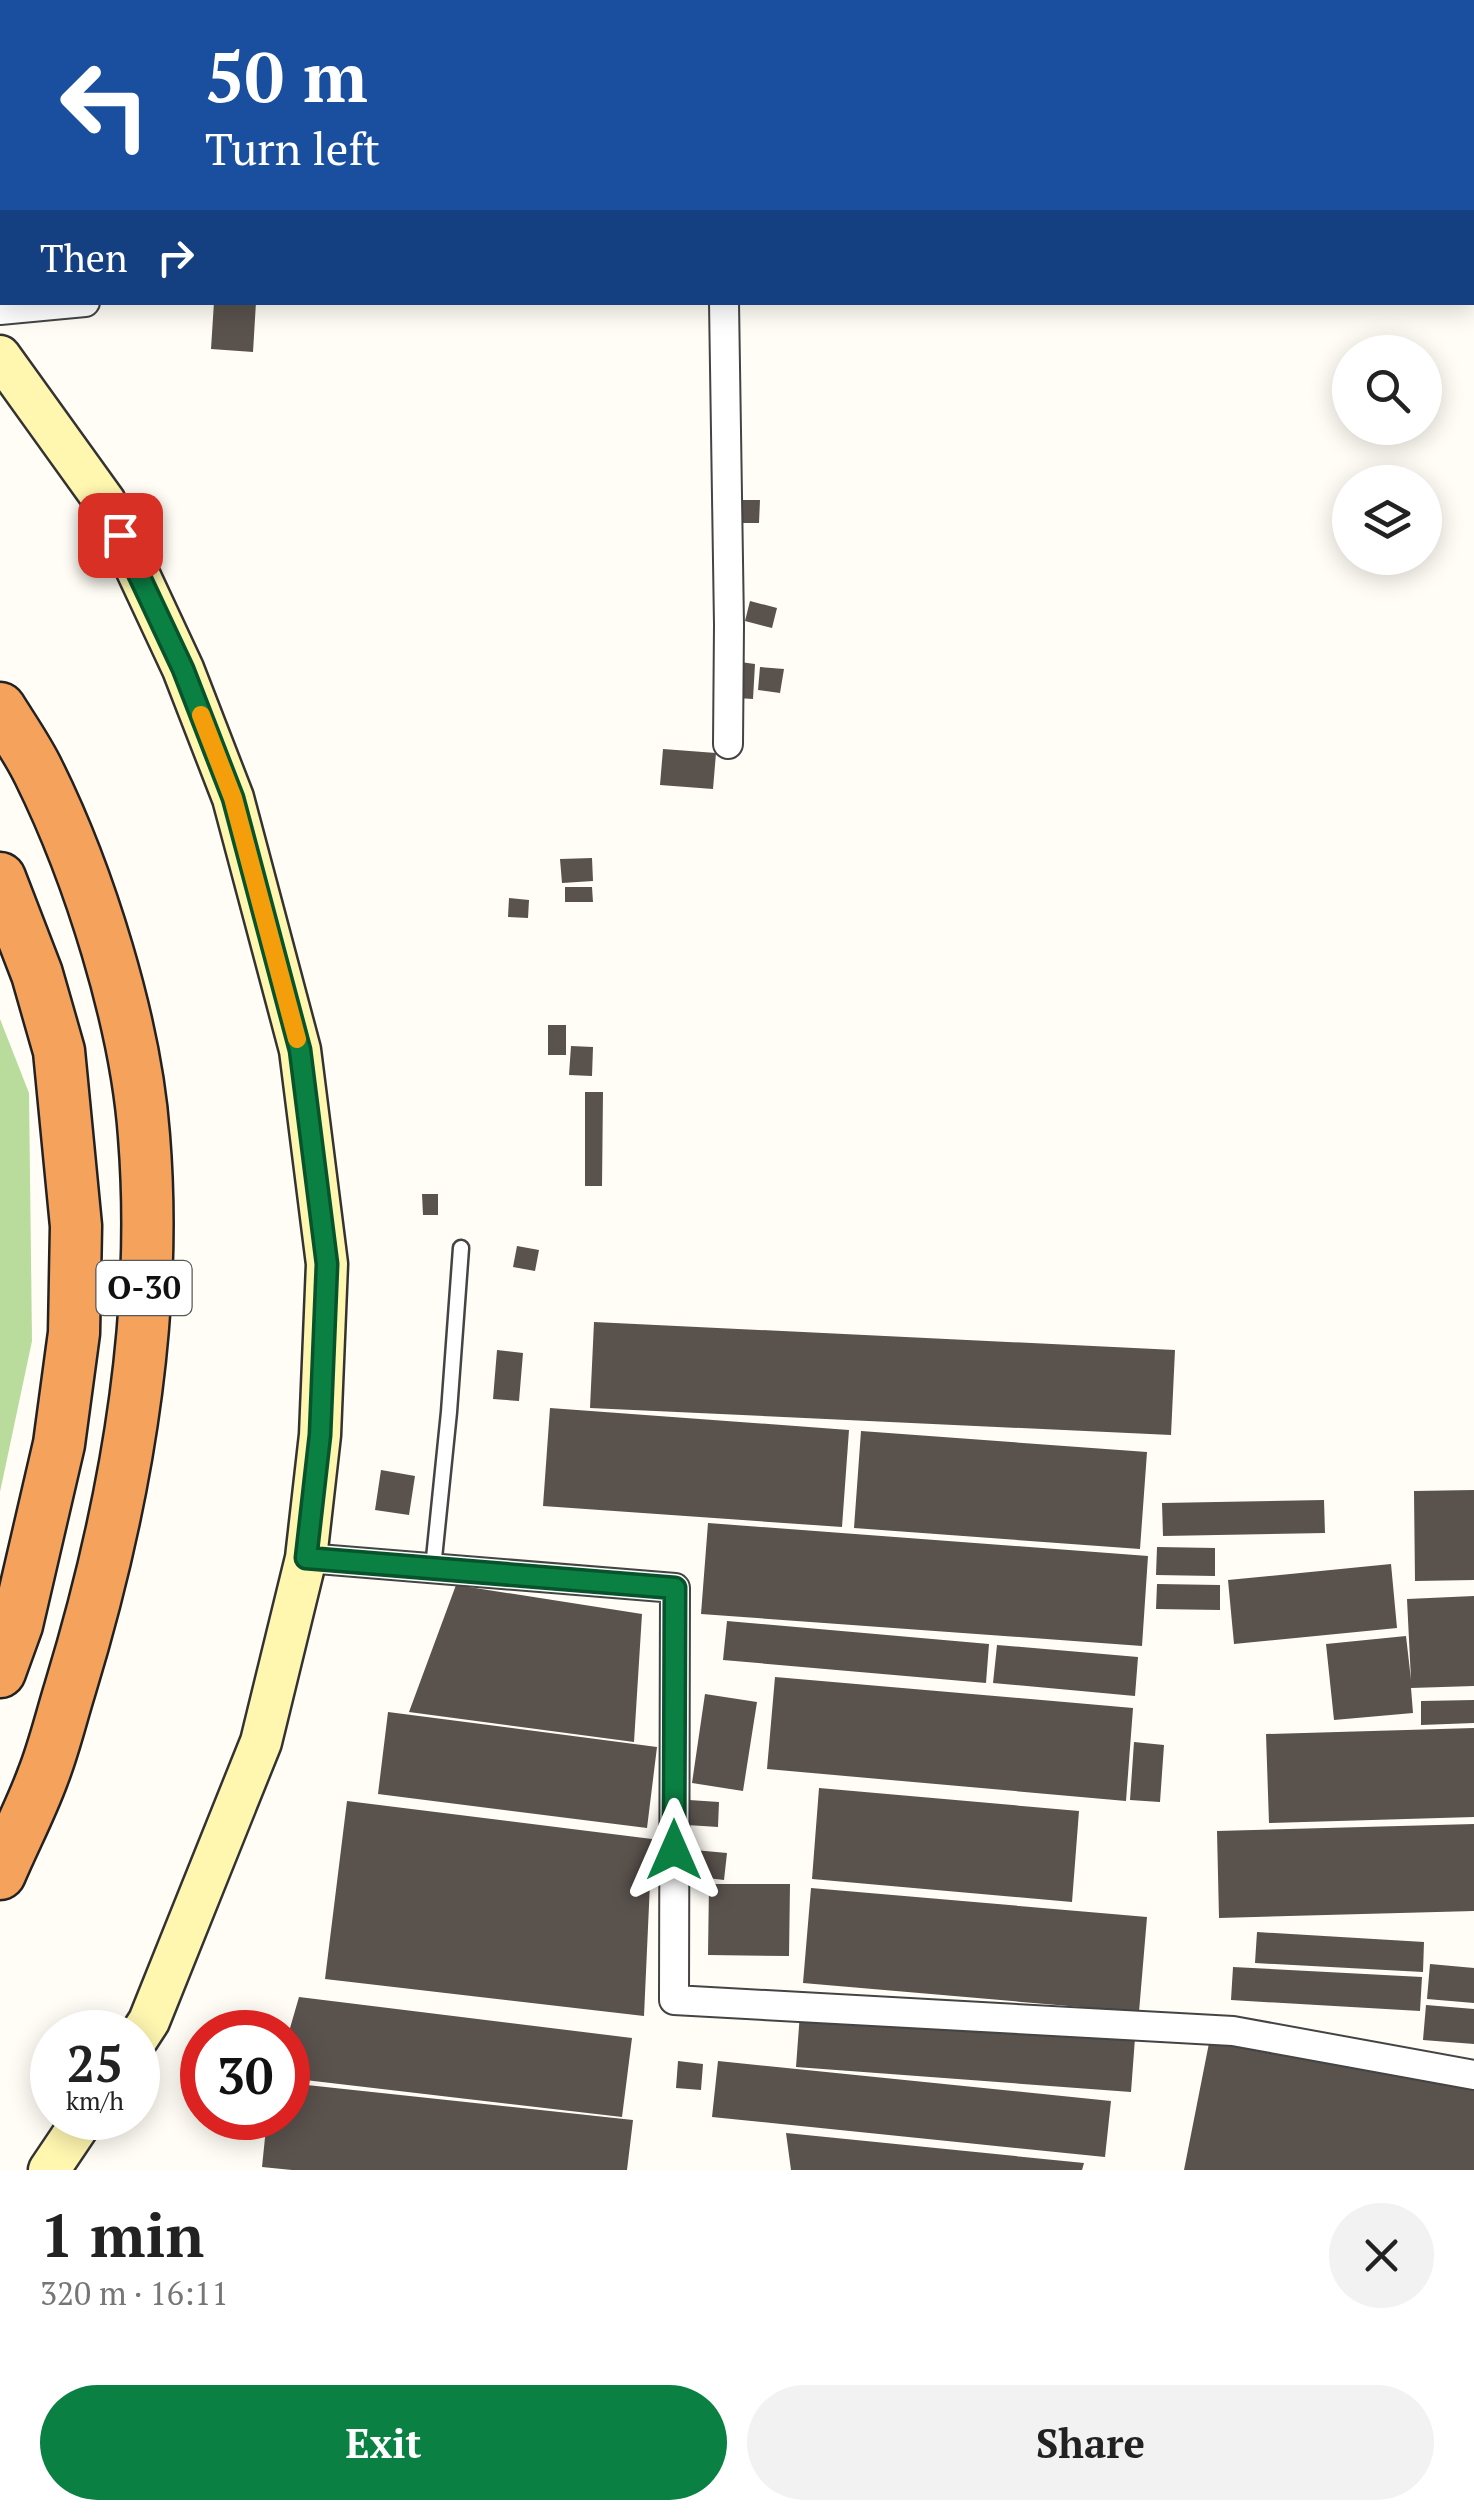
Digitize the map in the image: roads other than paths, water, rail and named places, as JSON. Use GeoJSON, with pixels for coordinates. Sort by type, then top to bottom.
{"type":"FeatureCollection","features":[{"type":"Feature","properties":{"kind":"highway","name":"O-30"},"geometry":{"type":"LineString","coordinates":[[0,708],[39,771],[88,892],[128,1032],[144,1134],[147,1230],[141,1350],[127,1457],[94,1612],[43,1776],[0,1874]]}},
{"type":"Feature","properties":{"kind":"highway","name":"O-30"},"geometry":{"type":"LineString","coordinates":[[0,878],[37,974],[59,1051],[76,1226],[74,1333],[59,1444],[17,1624],[0,1672]]}},
{"type":"Feature","properties":{"kind":"main road"},"geometry":{"type":"LineString","coordinates":[[0,356],[105,502],[183,669],[233,798],[300,1050],[327,1264],[320,1435],[306,1558],[261,1742],[153,2010]]}},
{"type":"Feature","properties":{"kind":"main road"},"geometry":{"type":"LineString","coordinates":[[49,2170],[69,2140]]}},
{"type":"Feature","properties":{"kind":"street"},"geometry":{"type":"LineString","coordinates":[[0,310],[53,305]]}},
{"type":"Feature","properties":{"kind":"street"},"geometry":{"type":"LineString","coordinates":[[724,305],[728,744]]}},
{"type":"Feature","properties":{"kind":"street"},"geometry":{"type":"LineString","coordinates":[[306,1558],[675,1588],[674,2000],[1234,2031],[1474,2076]]}},
{"type":"Feature","properties":{"kind":"lane"},"geometry":{"type":"LineString","coordinates":[[432,1568],[461,1248]]}}]}
